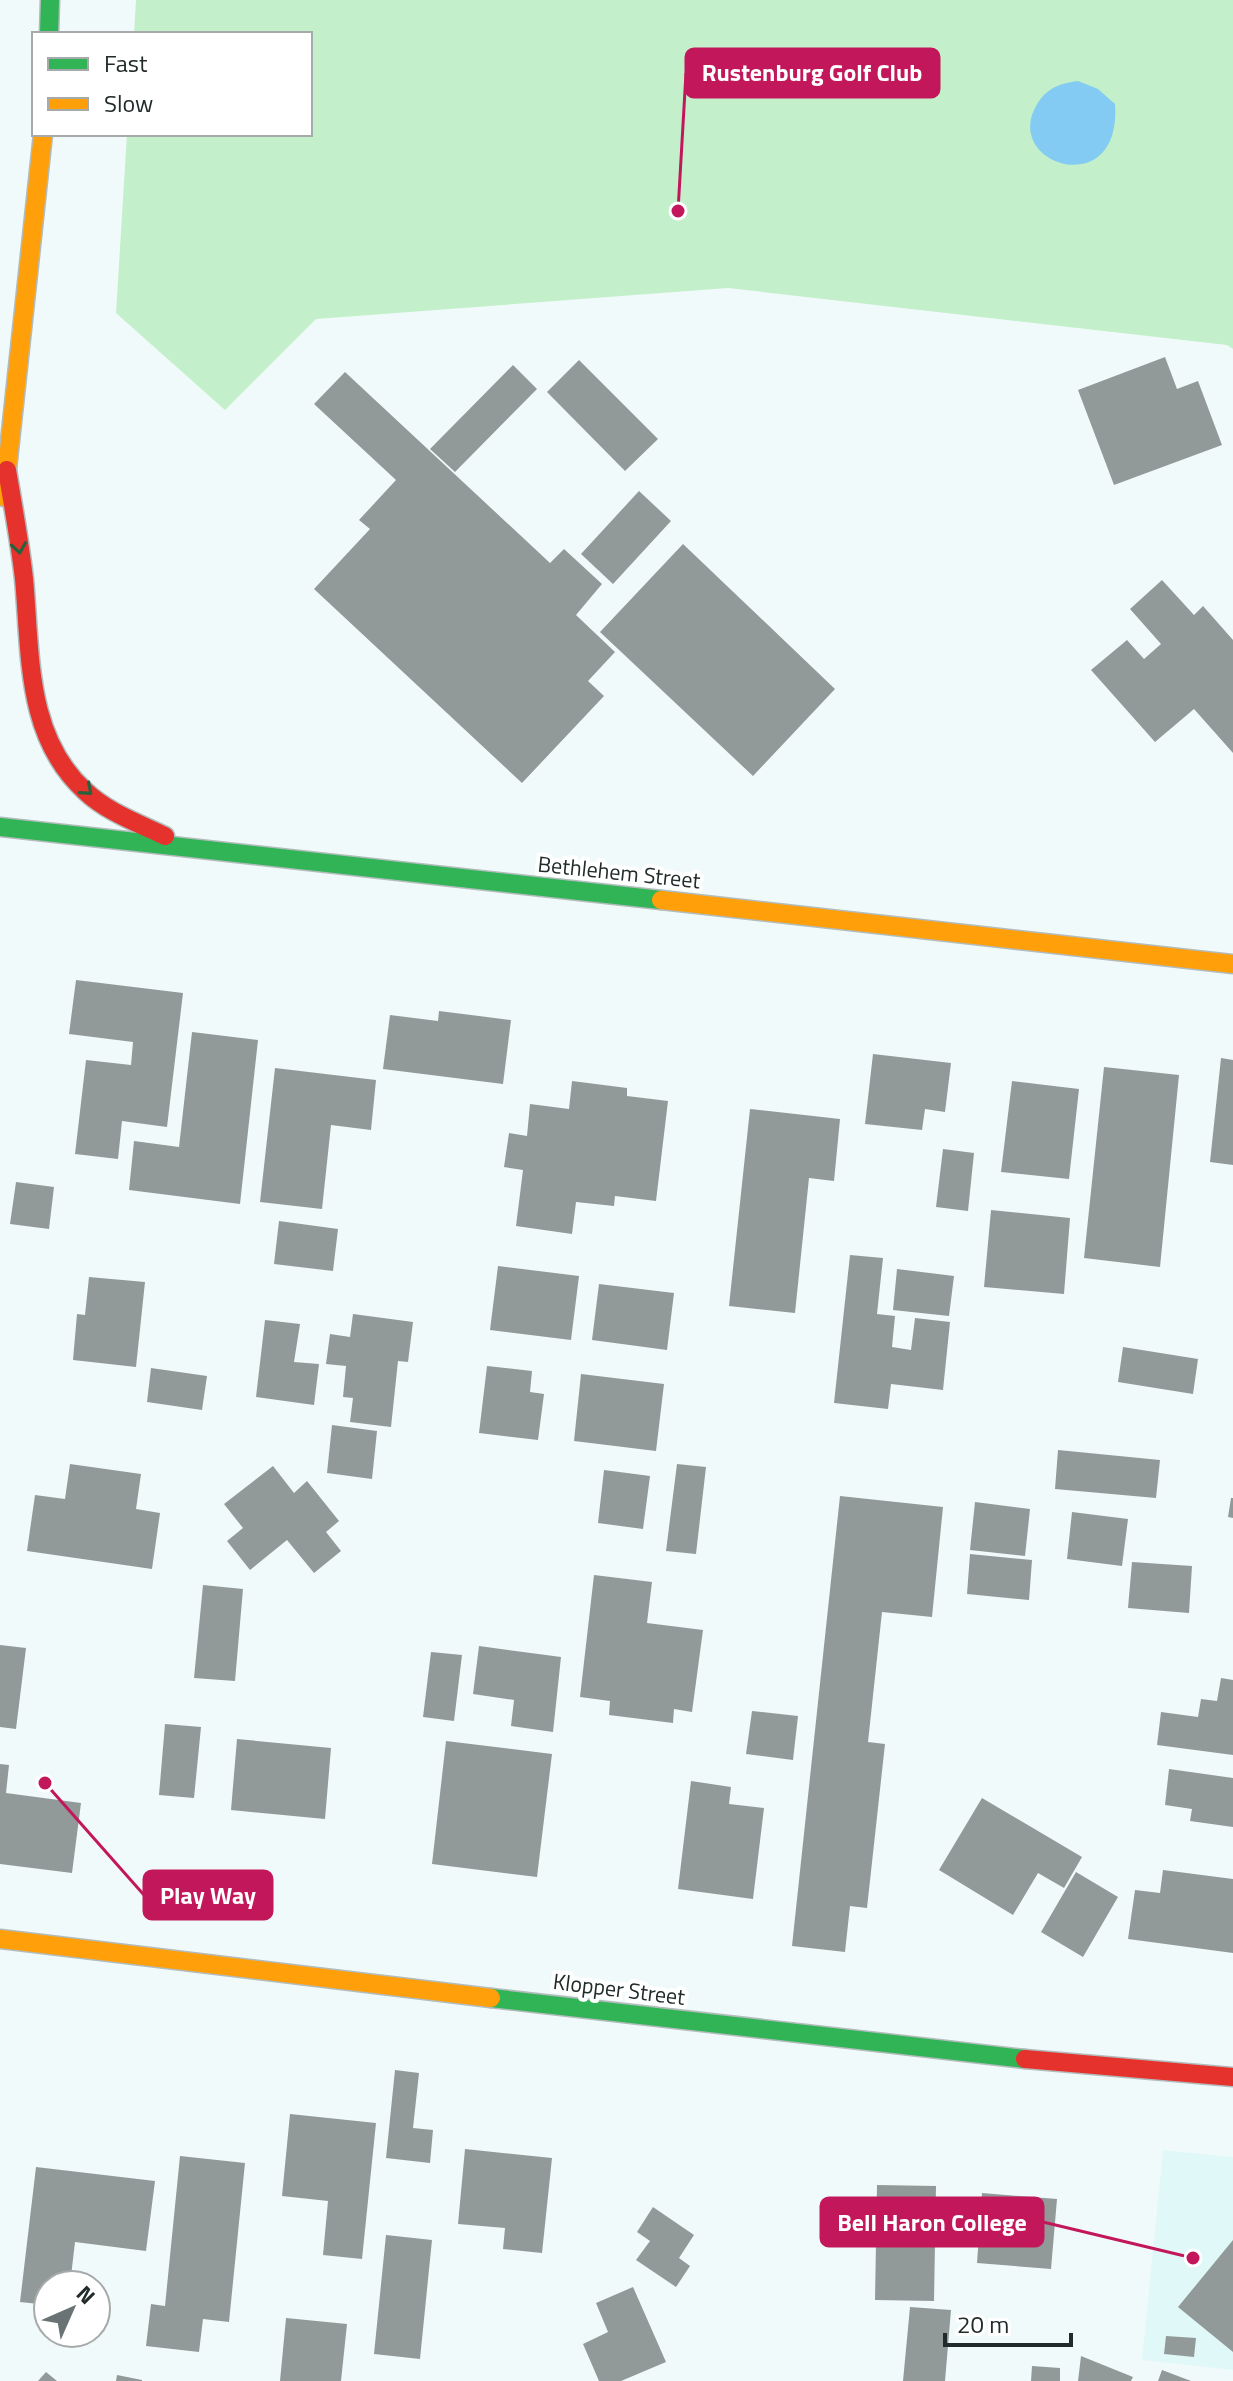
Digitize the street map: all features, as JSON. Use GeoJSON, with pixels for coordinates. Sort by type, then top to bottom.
{"type":"FeatureCollection","features":[{"type":"Feature","properties":{"kind":"main road"},"geometry":{"type":"LineString","coordinates":[[49,32],[50,0]]}},
{"type":"Feature","properties":{"kind":"main road"},"geometry":{"type":"LineString","coordinates":[[0,529],[43,136]]}},
{"type":"Feature","properties":{"kind":"main road"},"geometry":{"type":"LineString","coordinates":[[7,470],[23,578],[33,693],[45,737],[62,766],[85,791],[121,816],[194,849]]}},
{"type":"Feature","properties":{"kind":"main road","name":"Bethlehem Street"},"geometry":{"type":"LineString","coordinates":[[0,827],[1233,964]]}},
{"type":"Feature","properties":{"kind":"main road","name":"Klopper Street"},"geometry":{"type":"LineString","coordinates":[[0,1939],[956,2053],[1233,2077]]}},
{"type":"Feature","properties":{"kind":"shaded area"},"geometry":{"type":"Polygon","coordinates":[[[1163,2150],[1233,2157],[1233,2370],[1142,2360],[1163,2150]]]}},
{"type":"Feature","properties":{"kind":"green space"},"geometry":{"type":"Polygon","coordinates":[[[136,0],[1233,0],[1233,349],[1227,345],[728,288],[316,319],[225,410],[116,313],[127,136],[312,136],[312,32],[134,32],[136,0]]]}},
{"type":"Feature","properties":{"kind":"water"},"geometry":{"type":"Polygon","coordinates":[[[1078,81],[1098,89],[1115,104],[1112,134],[1102,153],[1086,163],[1067,164],[1050,158],[1037,147],[1030,130],[1034,110],[1042,97],[1057,86],[1078,81]]]}},
{"type":"Feature","properties":{"kind":"building"},"geometry":{"type":"Polygon","coordinates":[[[1165,357],[1177,389],[1198,381],[1222,445],[1114,485],[1078,390],[1165,357]]]}},
{"type":"Feature","properties":{"kind":"building"},"geometry":{"type":"Polygon","coordinates":[[[579,360],[658,439],[625,471],[547,392],[579,360]]]}},
{"type":"Feature","properties":{"kind":"building"},"geometry":{"type":"Polygon","coordinates":[[[513,365],[537,389],[455,472],[430,449],[513,365]]]}},
{"type":"Feature","properties":{"kind":"building"},"geometry":{"type":"Polygon","coordinates":[[[345,372],[550,563],[564,549],[602,584],[576,615],[615,652],[588,681],[604,696],[522,783],[314,589],[370,529],[359,520],[396,480],[314,404],[345,372]]]}},
{"type":"Feature","properties":{"kind":"building"},"geometry":{"type":"Polygon","coordinates":[[[639,491],[671,521],[613,584],[581,554],[639,491]]]}},
{"type":"Feature","properties":{"kind":"building"},"geometry":{"type":"Polygon","coordinates":[[[683,544],[835,689],[753,776],[600,632],[683,544]]]}},
{"type":"Feature","properties":{"kind":"building"},"geometry":{"type":"Polygon","coordinates":[[[1162,580],[1194,615],[1203,606],[1233,640],[1233,753],[1194,709],[1155,742],[1091,670],[1127,640],[1144,659],[1161,644],[1130,609],[1162,580]]]}},
{"type":"Feature","properties":{"kind":"building"},"geometry":{"type":"Polygon","coordinates":[[[76,980],[183,993],[167,1127],[122,1121],[118,1159],[75,1154],[86,1060],[131,1065],[133,1042],[69,1034],[76,980]]]}},
{"type":"Feature","properties":{"kind":"building"},"geometry":{"type":"Polygon","coordinates":[[[439,1011],[511,1020],[503,1084],[383,1069],[390,1015],[438,1021],[439,1011]]]}},
{"type":"Feature","properties":{"kind":"building"},"geometry":{"type":"Polygon","coordinates":[[[192,1032],[258,1040],[240,1204],[129,1190],[134,1141],[179,1147],[192,1032]]]}},
{"type":"Feature","properties":{"kind":"building"},"geometry":{"type":"Polygon","coordinates":[[[873,1054],[951,1063],[945,1112],[925,1109],[922,1130],[865,1124],[873,1054]]]}},
{"type":"Feature","properties":{"kind":"building"},"geometry":{"type":"Polygon","coordinates":[[[1221,1058],[1233,1060],[1233,1165],[1210,1162],[1221,1058]]]}},
{"type":"Feature","properties":{"kind":"building"},"geometry":{"type":"Polygon","coordinates":[[[1104,1067],[1179,1075],[1160,1267],[1084,1258],[1104,1067]]]}},
{"type":"Feature","properties":{"kind":"building"},"geometry":{"type":"Polygon","coordinates":[[[275,1068],[376,1080],[371,1130],[331,1125],[322,1209],[260,1202],[275,1068]]]}},
{"type":"Feature","properties":{"kind":"building"},"geometry":{"type":"Polygon","coordinates":[[[572,1081],[627,1088],[627,1096],[668,1101],[656,1201],[615,1196],[614,1206],[576,1202],[572,1234],[516,1226],[523,1170],[504,1167],[509,1133],[527,1136],[530,1104],[569,1109],[572,1081]]]}},
{"type":"Feature","properties":{"kind":"building"},"geometry":{"type":"Polygon","coordinates":[[[1012,1081],[1079,1089],[1069,1179],[1001,1172],[1012,1081]]]}},
{"type":"Feature","properties":{"kind":"building"},"geometry":{"type":"Polygon","coordinates":[[[750,1109],[840,1119],[834,1181],[809,1178],[795,1313],[729,1306],[750,1109]]]}},
{"type":"Feature","properties":{"kind":"building"},"geometry":{"type":"Polygon","coordinates":[[[943,1149],[974,1153],[968,1211],[936,1207],[943,1149]]]}},
{"type":"Feature","properties":{"kind":"building"},"geometry":{"type":"Polygon","coordinates":[[[16,1182],[54,1187],[49,1229],[10,1224],[16,1182]]]}},
{"type":"Feature","properties":{"kind":"building"},"geometry":{"type":"Polygon","coordinates":[[[991,1210],[1070,1218],[1064,1294],[984,1287],[991,1210]]]}},
{"type":"Feature","properties":{"kind":"building"},"geometry":{"type":"Polygon","coordinates":[[[279,1221],[338,1229],[333,1271],[274,1264],[279,1221]]]}},
{"type":"Feature","properties":{"kind":"building"},"geometry":{"type":"Polygon","coordinates":[[[850,1255],[883,1258],[877,1314],[895,1316],[892,1347],[911,1350],[915,1318],[950,1322],[943,1390],[891,1384],[888,1409],[834,1403],[850,1255]]]}},
{"type":"Feature","properties":{"kind":"building"},"geometry":{"type":"Polygon","coordinates":[[[498,1266],[579,1276],[571,1340],[490,1330],[498,1266]]]}},
{"type":"Feature","properties":{"kind":"building"},"geometry":{"type":"Polygon","coordinates":[[[897,1269],[954,1276],[949,1316],[893,1310],[897,1269]]]}},
{"type":"Feature","properties":{"kind":"building"},"geometry":{"type":"Polygon","coordinates":[[[89,1277],[145,1282],[136,1367],[73,1360],[77,1314],[85,1315],[89,1277]]]}},
{"type":"Feature","properties":{"kind":"building"},"geometry":{"type":"Polygon","coordinates":[[[599,1284],[674,1293],[667,1350],[592,1340],[599,1284]]]}},
{"type":"Feature","properties":{"kind":"building"},"geometry":{"type":"Polygon","coordinates":[[[353,1314],[413,1322],[408,1362],[398,1361],[391,1427],[350,1422],[353,1398],[343,1397],[346,1366],[326,1364],[330,1334],[350,1337],[353,1314]]]}},
{"type":"Feature","properties":{"kind":"building"},"geometry":{"type":"Polygon","coordinates":[[[265,1320],[300,1324],[294,1362],[319,1364],[314,1405],[256,1397],[265,1320]]]}},
{"type":"Feature","properties":{"kind":"building"},"geometry":{"type":"Polygon","coordinates":[[[1123,1347],[1198,1359],[1193,1394],[1118,1382],[1123,1347]]]}},
{"type":"Feature","properties":{"kind":"building"},"geometry":{"type":"Polygon","coordinates":[[[487,1366],[532,1371],[530,1392],[544,1394],[538,1440],[479,1433],[487,1366]]]}},
{"type":"Feature","properties":{"kind":"building"},"geometry":{"type":"Polygon","coordinates":[[[151,1368],[207,1376],[202,1410],[147,1402],[151,1368]]]}},
{"type":"Feature","properties":{"kind":"building"},"geometry":{"type":"Polygon","coordinates":[[[581,1374],[664,1384],[656,1451],[574,1441],[581,1374]]]}},
{"type":"Feature","properties":{"kind":"building"},"geometry":{"type":"Polygon","coordinates":[[[332,1425],[377,1431],[372,1479],[327,1473],[332,1425]]]}},
{"type":"Feature","properties":{"kind":"building"},"geometry":{"type":"Polygon","coordinates":[[[1058,1450],[1160,1460],[1156,1498],[1055,1489],[1058,1450]]]}},
{"type":"Feature","properties":{"kind":"building"},"geometry":{"type":"Polygon","coordinates":[[[70,1464],[141,1474],[136,1509],[160,1513],[152,1569],[27,1551],[35,1495],[65,1499],[70,1464]]]}},
{"type":"Feature","properties":{"kind":"building"},"geometry":{"type":"Polygon","coordinates":[[[677,1464],[706,1467],[696,1554],[666,1551],[677,1464]]]}},
{"type":"Feature","properties":{"kind":"building"},"geometry":{"type":"Polygon","coordinates":[[[273,1466],[294,1493],[307,1481],[339,1521],[326,1532],[341,1551],[314,1573],[287,1540],[250,1570],[227,1541],[243,1528],[224,1504],[273,1466]]]}},
{"type":"Feature","properties":{"kind":"building"},"geometry":{"type":"Polygon","coordinates":[[[604,1470],[650,1476],[643,1529],[598,1523],[604,1470]]]}},
{"type":"Feature","properties":{"kind":"building"},"geometry":{"type":"Polygon","coordinates":[[[840,1496],[943,1507],[932,1617],[882,1612],[868,1742],[885,1744],[867,1908],[850,1906],[845,1952],[792,1946],[840,1496]]]}},
{"type":"Feature","properties":{"kind":"building"},"geometry":{"type":"Polygon","coordinates":[[[1233,1498],[1233,1518],[1228,1517],[1233,1498]]]}},
{"type":"Feature","properties":{"kind":"building"},"geometry":{"type":"Polygon","coordinates":[[[975,1502],[1030,1509],[1025,1556],[970,1550],[975,1502]]]}},
{"type":"Feature","properties":{"kind":"building"},"geometry":{"type":"Polygon","coordinates":[[[1072,1512],[1128,1519],[1122,1566],[1067,1559],[1072,1512]]]}},
{"type":"Feature","properties":{"kind":"building"},"geometry":{"type":"Polygon","coordinates":[[[970,1554],[1032,1560],[1029,1600],[967,1594],[970,1554]]]}},
{"type":"Feature","properties":{"kind":"building"},"geometry":{"type":"Polygon","coordinates":[[[1132,1562],[1192,1566],[1189,1613],[1128,1608],[1132,1562]]]}},
{"type":"Feature","properties":{"kind":"building"},"geometry":{"type":"Polygon","coordinates":[[[594,1575],[652,1582],[647,1623],[703,1630],[692,1712],[674,1709],[673,1723],[609,1715],[610,1701],[580,1697],[594,1575]]]}},
{"type":"Feature","properties":{"kind":"building"},"geometry":{"type":"Polygon","coordinates":[[[203,1585],[243,1589],[235,1681],[194,1678],[203,1585]]]}},
{"type":"Feature","properties":{"kind":"building"},"geometry":{"type":"Polygon","coordinates":[[[0,1645],[26,1648],[16,1729],[0,1727],[0,1645]]]}},
{"type":"Feature","properties":{"kind":"building"},"geometry":{"type":"Polygon","coordinates":[[[479,1646],[561,1657],[553,1732],[511,1726],[514,1700],[473,1694],[479,1646]]]}},
{"type":"Feature","properties":{"kind":"building"},"geometry":{"type":"Polygon","coordinates":[[[431,1652],[462,1655],[454,1721],[423,1717],[431,1652]]]}},
{"type":"Feature","properties":{"kind":"building"},"geometry":{"type":"Polygon","coordinates":[[[1221,1678],[1233,1680],[1233,1755],[1157,1745],[1161,1712],[1198,1717],[1201,1699],[1217,1701],[1221,1678]]]}},
{"type":"Feature","properties":{"kind":"building"},"geometry":{"type":"Polygon","coordinates":[[[752,1711],[798,1716],[793,1760],[746,1754],[752,1711]]]}},
{"type":"Feature","properties":{"kind":"building"},"geometry":{"type":"Polygon","coordinates":[[[165,1724],[201,1727],[194,1798],[159,1795],[165,1724]]]}},
{"type":"Feature","properties":{"kind":"building"},"geometry":{"type":"Polygon","coordinates":[[[237,1739],[331,1748],[325,1819],[231,1810],[237,1739]]]}},
{"type":"Feature","properties":{"kind":"building"},"geometry":{"type":"Polygon","coordinates":[[[446,1741],[552,1754],[537,1877],[432,1864],[446,1741]]]}},
{"type":"Feature","properties":{"kind":"building"},"geometry":{"type":"Polygon","coordinates":[[[0,1764],[9,1765],[6,1793],[81,1803],[72,1873],[0,1864],[0,1764]]]}},
{"type":"Feature","properties":{"kind":"building"},"geometry":{"type":"Polygon","coordinates":[[[1169,1769],[1233,1778],[1233,1827],[1190,1821],[1192,1809],[1165,1805],[1169,1769]]]}},
{"type":"Feature","properties":{"kind":"building"},"geometry":{"type":"Polygon","coordinates":[[[691,1781],[731,1787],[729,1804],[764,1808],[753,1899],[678,1889],[691,1781]]]}},
{"type":"Feature","properties":{"kind":"building"},"geometry":{"type":"Polygon","coordinates":[[[982,1798],[1082,1857],[1064,1888],[1038,1873],[1013,1915],[939,1870],[982,1798]]]}},
{"type":"Feature","properties":{"kind":"building"},"geometry":{"type":"Polygon","coordinates":[[[1163,1870],[1233,1879],[1233,1953],[1128,1939],[1135,1890],[1160,1893],[1163,1870]]]}},
{"type":"Feature","properties":{"kind":"building"},"geometry":{"type":"Polygon","coordinates":[[[1076,1872],[1118,1897],[1083,1957],[1041,1932],[1076,1872]]]}},
{"type":"Feature","properties":{"kind":"building"},"geometry":{"type":"Polygon","coordinates":[[[395,2070],[419,2073],[413,2128],[433,2130],[430,2163],[386,2158],[395,2070]]]}},
{"type":"Feature","properties":{"kind":"building"},"geometry":{"type":"Polygon","coordinates":[[[290,2114],[376,2123],[362,2259],[323,2255],[328,2201],[282,2196],[290,2114]]]}},
{"type":"Feature","properties":{"kind":"building"},"geometry":{"type":"Polygon","coordinates":[[[465,2149],[552,2158],[542,2253],[503,2249],[505,2228],[458,2224],[465,2149]]]}},
{"type":"Feature","properties":{"kind":"building"},"geometry":{"type":"Polygon","coordinates":[[[180,2156],[245,2163],[229,2322],[203,2319],[199,2352],[146,2346],[151,2304],[165,2306],[180,2156]]]}},
{"type":"Feature","properties":{"kind":"building"},"geometry":{"type":"Polygon","coordinates":[[[36,2167],[155,2181],[146,2251],[75,2242],[72,2269],[32,2269],[32,2303],[20,2302],[36,2167]]]}},
{"type":"Feature","properties":{"kind":"building"},"geometry":{"type":"Polygon","coordinates":[[[877,2185],[936,2186],[934,2301],[875,2300],[877,2185]]]}},
{"type":"Feature","properties":{"kind":"building"},"geometry":{"type":"Polygon","coordinates":[[[982,2193],[1057,2199],[1051,2269],[977,2263],[982,2193]]]}},
{"type":"Feature","properties":{"kind":"building"},"geometry":{"type":"Polygon","coordinates":[[[653,2207],[694,2235],[679,2258],[690,2266],[676,2287],[636,2260],[650,2241],[637,2232],[653,2207]]]}},
{"type":"Feature","properties":{"kind":"building"},"geometry":{"type":"Polygon","coordinates":[[[386,2235],[432,2240],[420,2359],[374,2354],[386,2235]]]}},
{"type":"Feature","properties":{"kind":"building"},"geometry":{"type":"Polygon","coordinates":[[[1233,2240],[1233,2352],[1178,2307],[1233,2240]]]}},
{"type":"Feature","properties":{"kind":"building"},"geometry":{"type":"Polygon","coordinates":[[[633,2287],[666,2362],[621,2381],[599,2381],[583,2344],[608,2332],[596,2303],[633,2287]]]}},
{"type":"Feature","properties":{"kind":"building"},"geometry":{"type":"Polygon","coordinates":[[[910,2307],[951,2310],[945,2381],[903,2381],[910,2307]]]}},
{"type":"Feature","properties":{"kind":"building"},"geometry":{"type":"Polygon","coordinates":[[[286,2318],[347,2324],[341,2381],[280,2381],[286,2318]]]}},
{"type":"Feature","properties":{"kind":"building"},"geometry":{"type":"Polygon","coordinates":[[[1166,2336],[1196,2338],[1194,2357],[1164,2354],[1166,2336]]]}},
{"type":"Feature","properties":{"kind":"building"},"geometry":{"type":"Polygon","coordinates":[[[1081,2356],[1133,2377],[1131,2381],[1078,2381],[1081,2356]]]}},
{"type":"Feature","properties":{"kind":"building"},"geometry":{"type":"Polygon","coordinates":[[[1032,2366],[1060,2368],[1060,2381],[1031,2381],[1032,2366]]]}},
{"type":"Feature","properties":{"kind":"building"},"geometry":{"type":"Polygon","coordinates":[[[1162,2370],[1191,2381],[1158,2381],[1162,2370]]]}},
{"type":"Feature","properties":{"kind":"building"},"geometry":{"type":"Polygon","coordinates":[[[46,2372],[57,2381],[38,2381],[46,2372]]]}},
{"type":"Feature","properties":{"kind":"building"},"geometry":{"type":"Polygon","coordinates":[[[117,2375],[142,2380],[142,2381],[116,2381],[117,2375]]]}},
{"type":"Feature","properties":{"kind":"traffic: fast"},"geometry":{"type":"LineString","coordinates":[[49,32],[50,0]]}},
{"type":"Feature","properties":{"kind":"traffic: fast"},"geometry":{"type":"LineString","coordinates":[[0,827],[661,900]]}},
{"type":"Feature","properties":{"kind":"traffic: fast"},"geometry":{"type":"LineString","coordinates":[[491,1998],[1025,2059]]}},
{"type":"Feature","properties":{"kind":"traffic: slow"},"geometry":{"type":"LineString","coordinates":[[4,497],[43,136]]}},
{"type":"Feature","properties":{"kind":"traffic: slow"},"geometry":{"type":"LineString","coordinates":[[661,900],[1233,964]]}},
{"type":"Feature","properties":{"kind":"traffic: slow"},"geometry":{"type":"LineString","coordinates":[[0,1939],[491,1998]]}},
{"type":"Feature","properties":{"kind":"traffic: jam"},"geometry":{"type":"LineString","coordinates":[[7,470],[22,565],[35,692],[51,745],[65,769],[85,791],[103,805],[165,836]]}},
{"type":"Feature","properties":{"kind":"traffic: jam"},"geometry":{"type":"LineString","coordinates":[[1025,2059],[1233,2077]]}},
{"type":"Feature","properties":{"kind":"place","name":"Rustenburg Golf Club"},"geometry":{"type":"Point","coordinates":[678,211]}},
{"type":"Feature","properties":{"kind":"place","name":"Play Way"},"geometry":{"type":"Point","coordinates":[45,1783]}},
{"type":"Feature","properties":{"kind":"place","name":"Bell Haron College"},"geometry":{"type":"Point","coordinates":[1193,2258]}}]}
